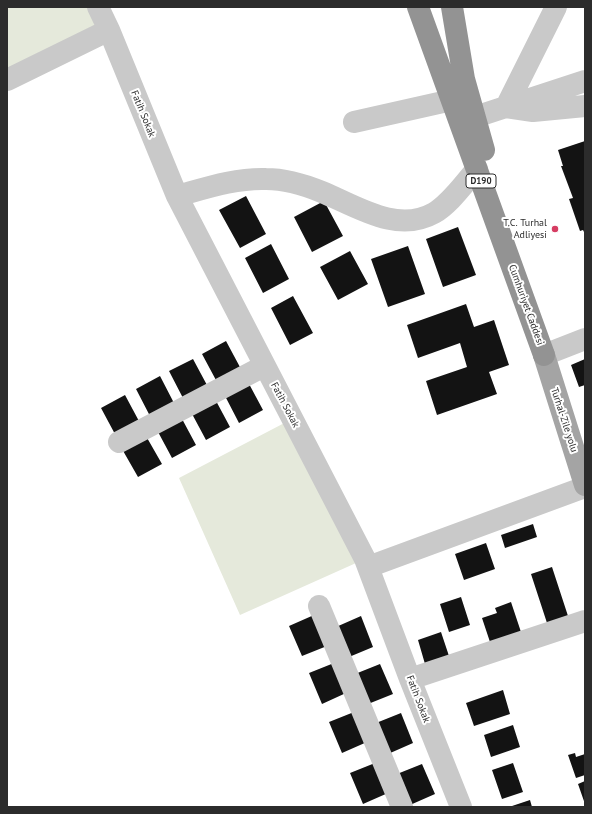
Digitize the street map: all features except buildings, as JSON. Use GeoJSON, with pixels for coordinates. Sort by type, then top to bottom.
{"type":"FeatureCollection","features":[{"type":"Feature","properties":{"kind":"highway","name":"Cumhuriyet Caddesi"},"geometry":{"type":"LineString","coordinates":[[418,7],[544,354]]}},
{"type":"Feature","properties":{"kind":"highway","name":"Cumhuriyet Caddesi"},"geometry":{"type":"LineString","coordinates":[[452,7],[464,79],[544,354]]}},
{"type":"Feature","properties":{"kind":"main road","name":"Turhal-Zile yolu"},"geometry":{"type":"LineString","coordinates":[[544,354],[584,479]]}},
{"type":"Feature","properties":{"kind":"street","name":"Fatih Sokak"},"geometry":{"type":"LineString","coordinates":[[98,7],[109,30],[176,196],[365,559],[410,679],[461,807]]}},
{"type":"Feature","properties":{"kind":"street"},"geometry":{"type":"LineString","coordinates":[[506,107],[556,7]]}},
{"type":"Feature","properties":{"kind":"street"},"geometry":{"type":"LineString","coordinates":[[7,80],[109,30]]}},
{"type":"Feature","properties":{"kind":"street"},"geometry":{"type":"LineString","coordinates":[[475,117],[585,81]]}},
{"type":"Feature","properties":{"kind":"street"},"geometry":{"type":"LineString","coordinates":[[354,122],[452,100]]}},
{"type":"Feature","properties":{"kind":"street"},"geometry":{"type":"LineString","coordinates":[[506,107],[533,111],[585,106]]}},
{"type":"Feature","properties":{"kind":"street"},"geometry":{"type":"LineString","coordinates":[[176,196],[231,181],[266,179],[296,183],[320,191],[382,218],[401,221],[416,219],[434,213],[446,203],[477,169]]}},
{"type":"Feature","properties":{"kind":"street"},"geometry":{"type":"LineString","coordinates":[[544,354],[585,339]]}},
{"type":"Feature","properties":{"kind":"street"},"geometry":{"type":"LineString","coordinates":[[119,442],[264,366]]}},
{"type":"Feature","properties":{"kind":"street"},"geometry":{"type":"LineString","coordinates":[[368,567],[584,479]]}},
{"type":"Feature","properties":{"kind":"street"},"geometry":{"type":"LineString","coordinates":[[319,606],[402,807]]}},
{"type":"Feature","properties":{"kind":"street"},"geometry":{"type":"LineString","coordinates":[[410,679],[585,621]]}},
{"type":"Feature","properties":{"kind":"shaded area"},"geometry":{"type":"Polygon","coordinates":[[[7,7],[98,7],[109,30],[7,80],[7,7]]]}},
{"type":"Feature","properties":{"kind":"shaded area"},"geometry":{"type":"Polygon","coordinates":[[[292,419],[365,559],[240,615],[179,478],[292,419]]]}},
{"type":"Feature","properties":{"kind":"place","name":"T.C. Turhal Adliyesi"},"geometry":{"type":"Point","coordinates":[555,229]}}]}
